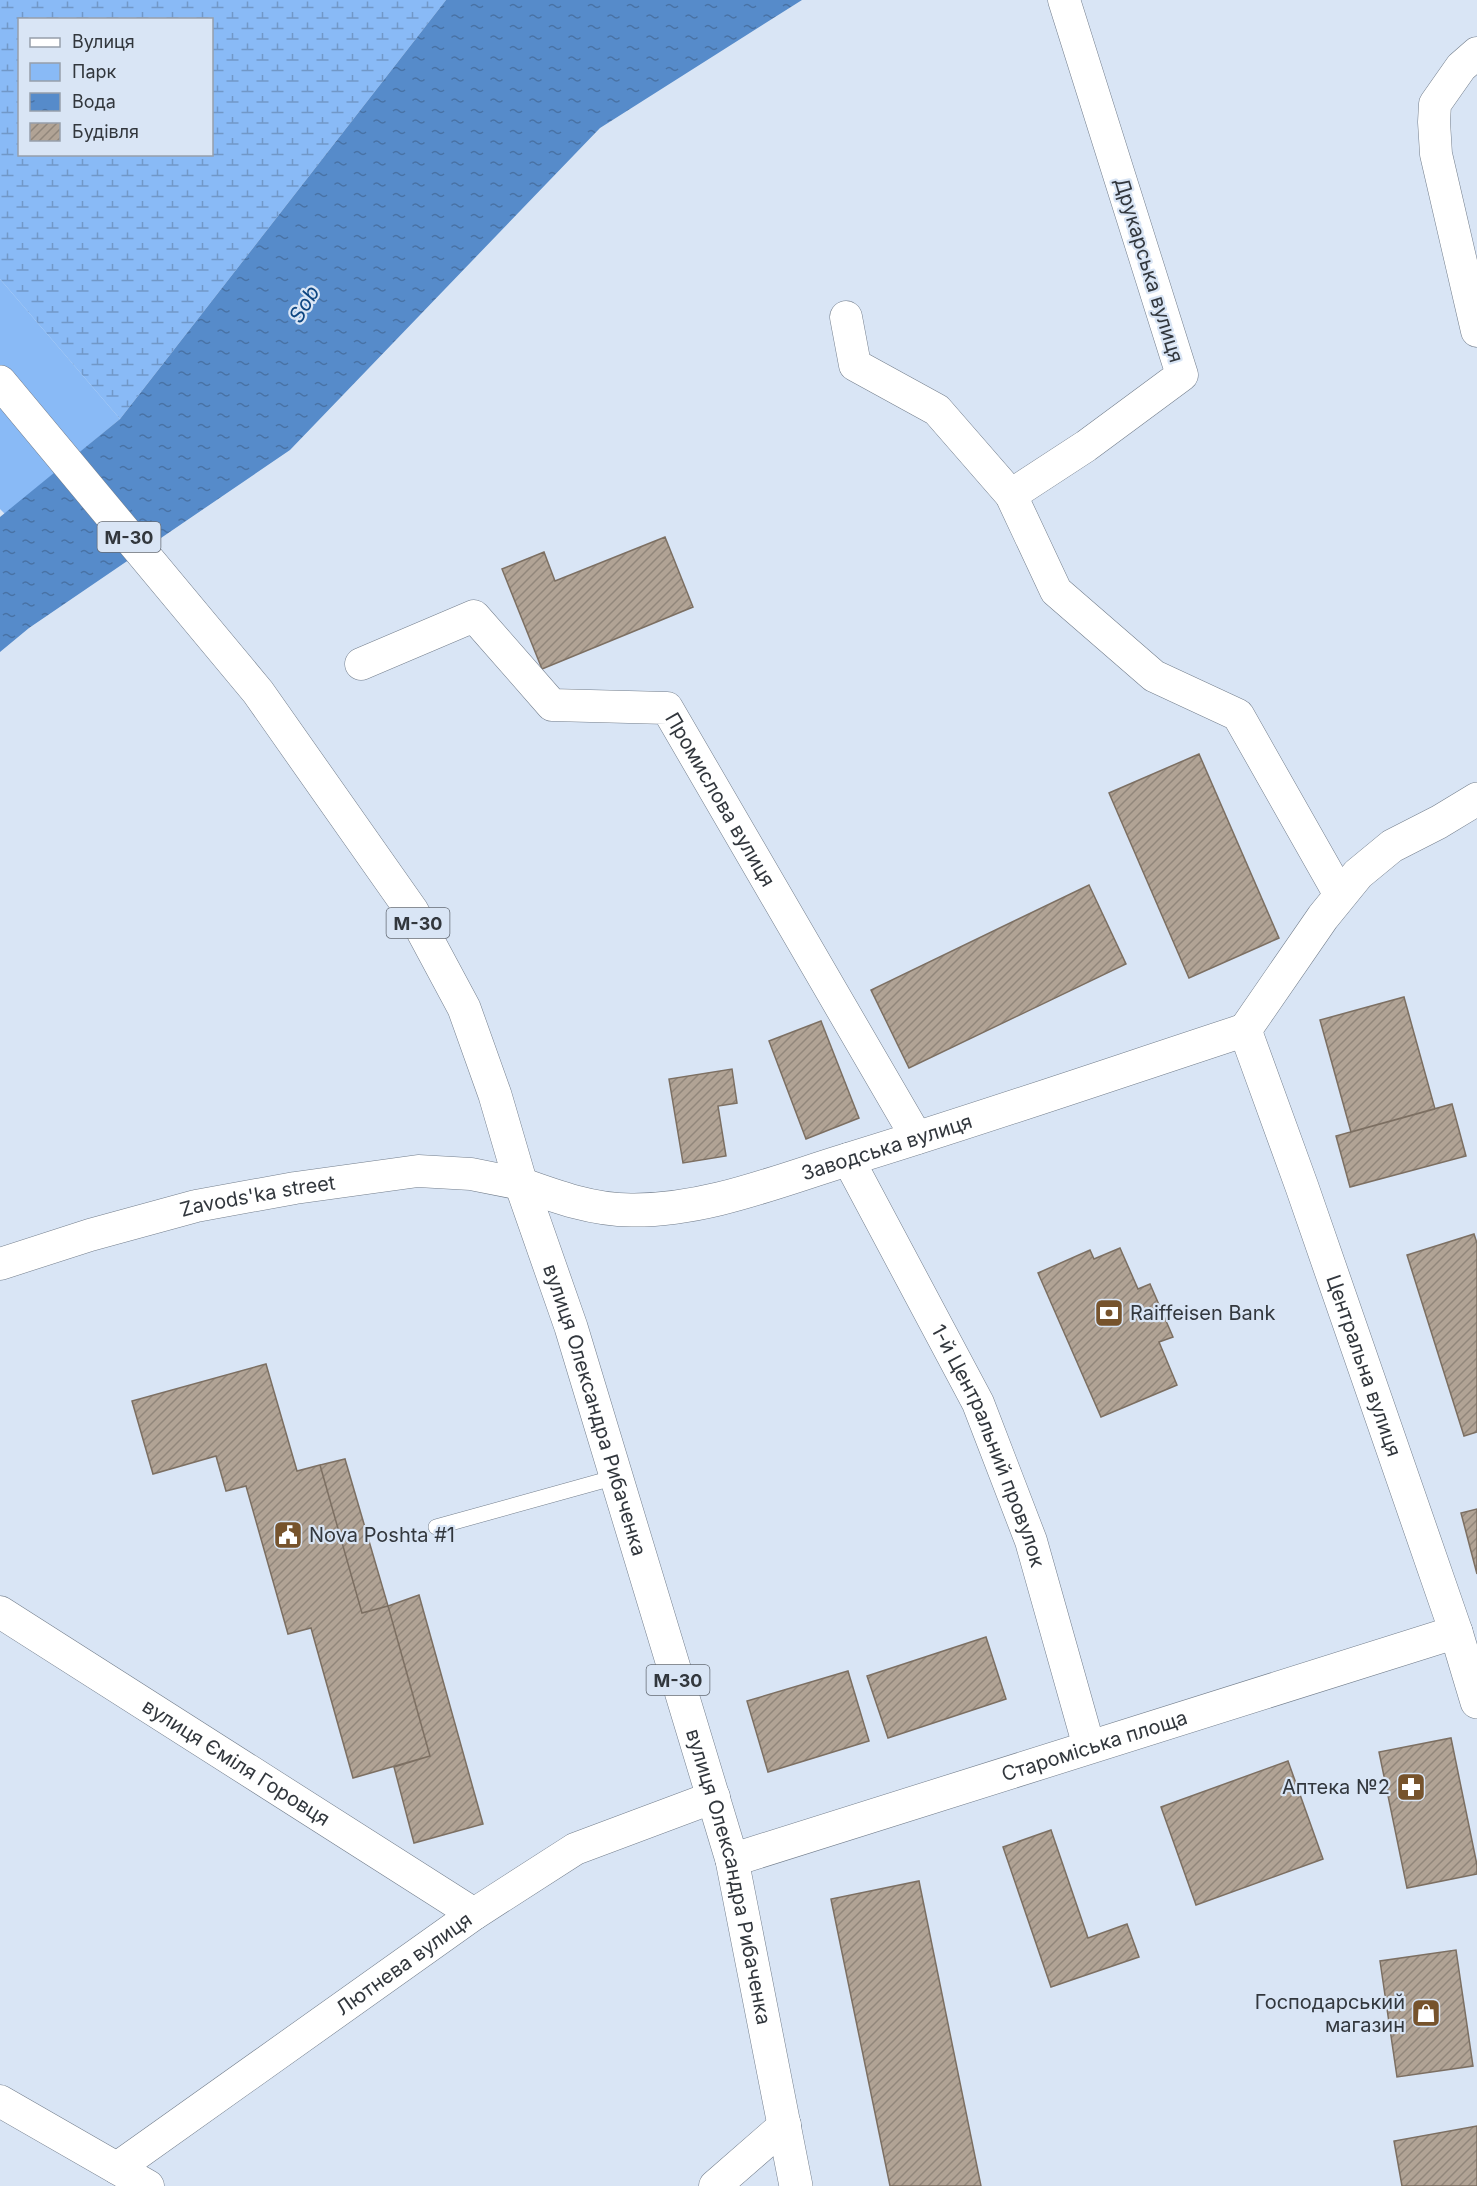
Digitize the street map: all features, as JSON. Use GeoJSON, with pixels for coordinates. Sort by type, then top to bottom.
{"type":"FeatureCollection","features":[{"type":"Feature","properties":{"kind":"main road","name":"вулиця Олександра Рибаченка"},"geometry":{"type":"LineString","coordinates":[[0,382],[258,692],[412,911],[464,1008],[495,1095],[521,1184],[571,1327],[732,1860],[796,2186]]}},
{"type":"Feature","properties":{"kind":"main road"},"geometry":{"type":"LineString","coordinates":[[1245,1030],[1340,895],[1372,861],[1392,846],[1477,799]]}},
{"type":"Feature","properties":{"kind":"main road","name":"Заводська вулиця"},"geometry":{"type":"LineString","coordinates":[[521,1184],[574,1203],[631,1210],[682,1205],[725,1197],[848,1160],[1245,1030]]}},
{"type":"Feature","properties":{"kind":"main road","name":"Центральна вулиця"},"geometry":{"type":"LineString","coordinates":[[1245,1030],[1310,1209],[1456,1632],[1477,1702]]}},
{"type":"Feature","properties":{"kind":"main road","name":"Староміська площа"},"geometry":{"type":"LineString","coordinates":[[732,1860],[1456,1632]]}},
{"type":"Feature","properties":{"kind":"street","name":"Друкарська вулиця"},"geometry":{"type":"LineString","coordinates":[[1011,495],[1086,446],[1182,375],[1064,0]]}},
{"type":"Feature","properties":{"kind":"street"},"geometry":{"type":"LineString","coordinates":[[1477,53],[1461,67],[1435,104],[1434,122],[1436,154],[1477,331]]}},
{"type":"Feature","properties":{"kind":"street"},"geometry":{"type":"LineString","coordinates":[[846,317],[855,365],[937,410],[1011,495],[1056,591],[1154,676],[1238,715],[1340,895]]}},
{"type":"Feature","properties":{"kind":"street","name":"Промислова вулиця"},"geometry":{"type":"LineString","coordinates":[[361,664],[474,616],[552,705],[667,708],[916,1138]]}},
{"type":"Feature","properties":{"kind":"street","name":"1-й Центральний провулок"},"geometry":{"type":"LineString","coordinates":[[848,1160],[978,1403],[1031,1540],[1089,1747]]}},
{"type":"Feature","properties":{"kind":"street","name":"Zavods'ka street"},"geometry":{"type":"LineString","coordinates":[[0,1264],[90,1235],[196,1206],[295,1188],[418,1171],[471,1174],[521,1184]]}},
{"type":"Feature","properties":{"kind":"street","name":"вулиця Єміля Горовця"},"geometry":{"type":"LineString","coordinates":[[0,1612],[474,1914]]}},
{"type":"Feature","properties":{"kind":"street","name":"Лютнева вулиця"},"geometry":{"type":"LineString","coordinates":[[117,2168],[474,1914],[575,1849],[714,1797]]}},
{"type":"Feature","properties":{"kind":"street"},"geometry":{"type":"LineString","coordinates":[[4,2109],[148,2186]]}},
{"type":"Feature","properties":{"kind":"street"},"geometry":{"type":"LineString","coordinates":[[715,2186],[785,2125]]}},
{"type":"Feature","properties":{"kind":"lane"},"geometry":{"type":"LineString","coordinates":[[436,1527],[616,1477]]}},
{"type":"Feature","properties":{"kind":"green space"},"geometry":{"type":"Polygon","coordinates":[[[0,0],[446,0],[120,419],[0,279],[0,0]]]}},
{"type":"Feature","properties":{"kind":"green space"},"geometry":{"type":"Polygon","coordinates":[[[0,279],[120,419],[5,514],[0,509],[0,279]]]}},
{"type":"Feature","properties":{"kind":"water","name":"Sob"},"geometry":{"type":"Polygon","coordinates":[[[446,0],[802,0],[600,128],[290,450],[29,628],[0,652],[0,517],[120,419],[446,0]]]}},
{"type":"Feature","properties":{"kind":"building"},"geometry":{"type":"Polygon","coordinates":[[[665,537],[693,607],[542,669],[502,569],[544,552],[555,581],[665,537]]]}},
{"type":"Feature","properties":{"kind":"building"},"geometry":{"type":"Polygon","coordinates":[[[1199,754],[1279,938],[1189,978],[1109,793],[1199,754]]]}},
{"type":"Feature","properties":{"kind":"building"},"geometry":{"type":"Polygon","coordinates":[[[1089,885],[1126,964],[909,1068],[871,990],[1089,885]]]}},
{"type":"Feature","properties":{"kind":"building"},"geometry":{"type":"Polygon","coordinates":[[[1404,997],[1435,1109],[1351,1132],[1320,1020],[1404,997]]]}},
{"type":"Feature","properties":{"kind":"building"},"geometry":{"type":"Polygon","coordinates":[[[821,1021],[859,1118],[806,1139],[769,1041],[821,1021]]]}},
{"type":"Feature","properties":{"kind":"building"},"geometry":{"type":"Polygon","coordinates":[[[732,1069],[737,1103],[718,1106],[726,1156],[683,1163],[669,1079],[732,1069]]]}},
{"type":"Feature","properties":{"kind":"building"},"geometry":{"type":"Polygon","coordinates":[[[1452,1104],[1466,1156],[1350,1187],[1336,1136],[1452,1104]]]}},
{"type":"Feature","properties":{"kind":"building"},"geometry":{"type":"Polygon","coordinates":[[[1474,1234],[1477,1243],[1477,1432],[1464,1436],[1407,1255],[1474,1234]]]}},
{"type":"Feature","properties":{"kind":"building","name":"Raiffeisen Bank"},"geometry":{"type":"Polygon","coordinates":[[[1120,1248],[1138,1289],[1150,1284],[1173,1337],[1159,1342],[1177,1385],[1101,1417],[1038,1273],[1090,1250],[1094,1259],[1120,1248]]]}},
{"type":"Feature","properties":{"kind":"building"},"geometry":{"type":"Polygon","coordinates":[[[266,1364],[297,1471],[320,1465],[362,1613],[388,1606],[430,1756],[353,1778],[311,1628],[288,1634],[246,1486],[226,1491],[216,1456],[153,1474],[132,1401],[266,1364]]]}},
{"type":"Feature","properties":{"kind":"building"},"geometry":{"type":"Polygon","coordinates":[[[345,1459],[388,1606],[362,1613],[320,1465],[345,1459]]]}},
{"type":"Feature","properties":{"kind":"building"},"geometry":{"type":"Polygon","coordinates":[[[1477,1509],[1477,1574],[1461,1513],[1477,1509]]]}},
{"type":"Feature","properties":{"kind":"building"},"geometry":{"type":"Polygon","coordinates":[[[419,1595],[483,1824],[414,1843],[394,1767],[430,1756],[388,1606],[419,1595]]]}},
{"type":"Feature","properties":{"kind":"building"},"geometry":{"type":"Polygon","coordinates":[[[986,1637],[1006,1699],[888,1738],[867,1676],[986,1637]]]}},
{"type":"Feature","properties":{"kind":"building"},"geometry":{"type":"Polygon","coordinates":[[[848,1671],[869,1741],[768,1772],[747,1701],[848,1671]]]}},
{"type":"Feature","properties":{"kind":"building"},"geometry":{"type":"Polygon","coordinates":[[[1451,1738],[1477,1874],[1407,1888],[1379,1752],[1451,1738]]]}},
{"type":"Feature","properties":{"kind":"building"},"geometry":{"type":"Polygon","coordinates":[[[1288,1761],[1323,1859],[1196,1905],[1161,1807],[1288,1761]]]}},
{"type":"Feature","properties":{"kind":"building"},"geometry":{"type":"Polygon","coordinates":[[[1051,1830],[1088,1938],[1127,1924],[1139,1957],[1051,1987],[1003,1847],[1051,1830]]]}},
{"type":"Feature","properties":{"kind":"building"},"geometry":{"type":"Polygon","coordinates":[[[919,1881],[981,2186],[890,2186],[831,1899],[919,1881]]]}},
{"type":"Feature","properties":{"kind":"building","name":"Господарський магазин"},"geometry":{"type":"Polygon","coordinates":[[[1456,1950],[1473,2066],[1397,2077],[1380,1961],[1456,1950]]]}},
{"type":"Feature","properties":{"kind":"building"},"geometry":{"type":"Polygon","coordinates":[[[1477,2126],[1477,2186],[1402,2186],[1394,2141],[1477,2126]]]}},
{"type":"Feature","properties":{"kind":"place","name":"Raiffeisen Bank"},"geometry":{"type":"Point","coordinates":[1109,1313]}},
{"type":"Feature","properties":{"kind":"place","name":"Nova Poshta #1"},"geometry":{"type":"Point","coordinates":[288,1535]}},
{"type":"Feature","properties":{"kind":"place","name":"Аптека №2"},"geometry":{"type":"Point","coordinates":[1411,1787]}},
{"type":"Feature","properties":{"kind":"place","name":"Господарський магазин"},"geometry":{"type":"Point","coordinates":[1426,2013]}}]}
